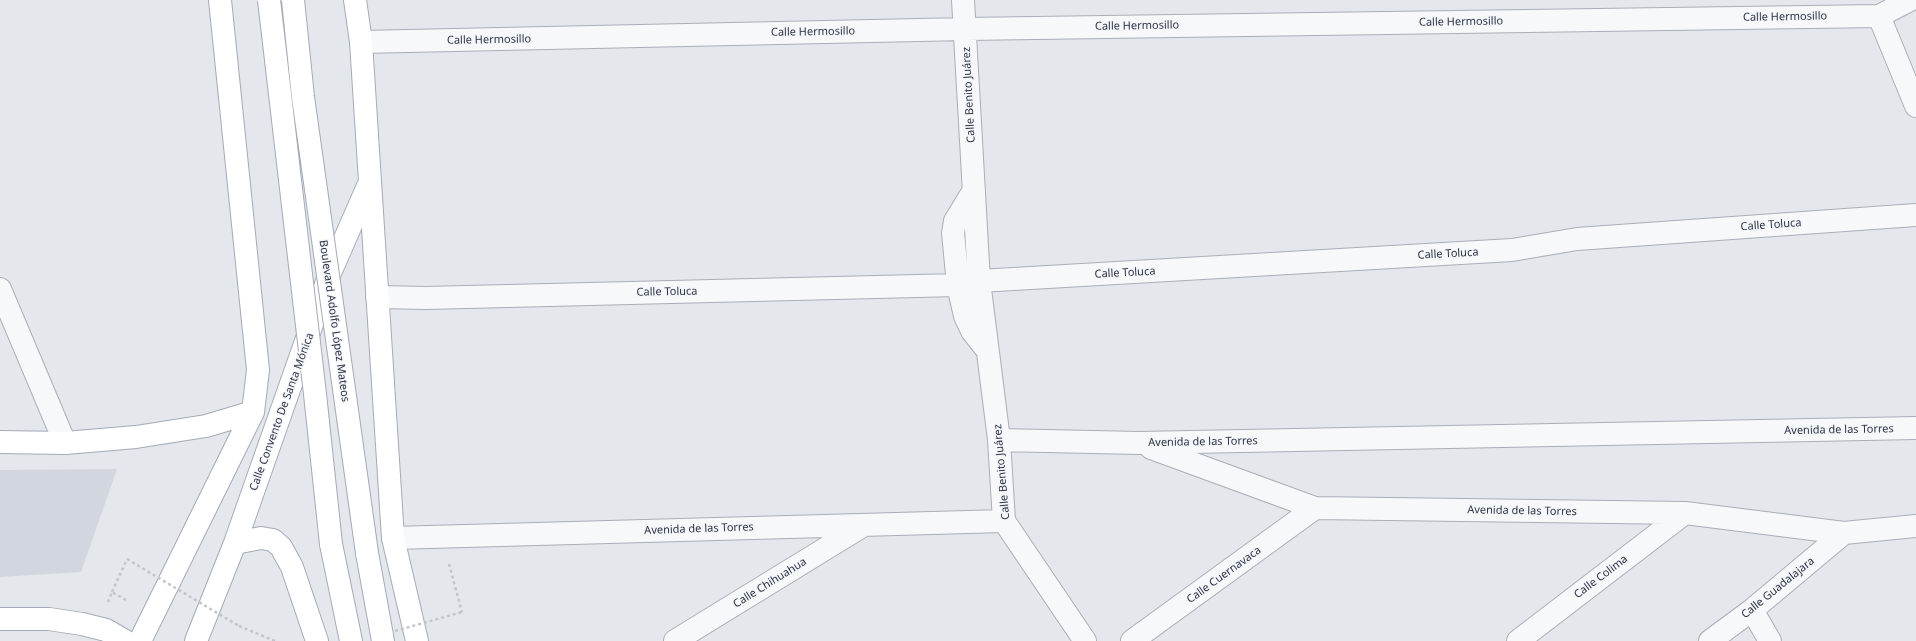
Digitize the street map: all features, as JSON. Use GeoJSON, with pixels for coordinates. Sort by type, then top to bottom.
{"type":"FeatureCollection","features":[{"type":"Feature","properties":{"kind":"main road"},"geometry":{"type":"LineString","coordinates":[[140,641],[253,412],[258,370],[220,0]]}},
{"type":"Feature","properties":{"kind":"main road"},"geometry":{"type":"LineString","coordinates":[[269,0],[331,544],[352,641]]}},
{"type":"Feature","properties":{"kind":"main road","name":"Boulevard Adolfo López Mateos"},"geometry":{"type":"LineString","coordinates":[[293,0],[303,97],[367,553],[389,636]]}},
{"type":"Feature","properties":{"kind":"main road"},"geometry":{"type":"LineString","coordinates":[[355,0],[361,42],[393,538],[417,641]]}},
{"type":"Feature","properties":{"kind":"main road","name":"Calle Convento De Santa Mónica"},"geometry":{"type":"LineString","coordinates":[[196,641],[235,543],[330,274],[369,184]]}},
{"type":"Feature","properties":{"kind":"main road"},"geometry":{"type":"LineString","coordinates":[[0,442],[65,443],[136,437],[206,426],[253,412]]}},
{"type":"Feature","properties":{"kind":"main road"},"geometry":{"type":"LineString","coordinates":[[235,543],[261,538],[273,540],[281,547],[292,566],[317,641]]}},
{"type":"Feature","properties":{"kind":"main road"},"geometry":{"type":"LineString","coordinates":[[0,619],[49,620],[82,624],[106,630],[125,641]]}},
{"type":"Feature","properties":{"kind":"street","name":"Calle Benito Juárez"},"geometry":{"type":"LineString","coordinates":[[962,0],[965,29],[979,281],[999,440],[1004,521],[1085,641]]}},
{"type":"Feature","properties":{"kind":"street","name":"Calle Hermosillo"},"geometry":{"type":"LineString","coordinates":[[361,42],[965,29],[1879,16],[1910,0]]}},
{"type":"Feature","properties":{"kind":"street"},"geometry":{"type":"LineString","coordinates":[[1879,16],[1916,106]]}},
{"type":"Feature","properties":{"kind":"street"},"geometry":{"type":"LineString","coordinates":[[974,190],[955,221],[953,233],[958,285],[967,321],[972,331],[988,351]]}},
{"type":"Feature","properties":{"kind":"street","name":"Calle Toluca"},"geometry":{"type":"LineString","coordinates":[[979,281],[1512,250],[1577,239],[1916,215]]}},
{"type":"Feature","properties":{"kind":"street","name":"Calle Toluca"},"geometry":{"type":"LineString","coordinates":[[377,297],[426,298],[958,285]]}},
{"type":"Feature","properties":{"kind":"street"},"geometry":{"type":"LineString","coordinates":[[0,289],[65,443]]}},
{"type":"Feature","properties":{"kind":"street","name":"Avenida de las Torres"},"geometry":{"type":"LineString","coordinates":[[999,440],[1139,444],[1916,428]]}},
{"type":"Feature","properties":{"kind":"street","name":"Avenida de las Torres"},"geometry":{"type":"LineString","coordinates":[[1139,444],[1316,508],[1685,513],[1844,533],[1916,526]]}},
{"type":"Feature","properties":{"kind":"street","name":"Calle Cuernavaca"},"geometry":{"type":"LineString","coordinates":[[1132,641],[1316,508]]}},
{"type":"Feature","properties":{"kind":"street","name":"Calle Colima"},"geometry":{"type":"LineString","coordinates":[[1518,641],[1685,513]]}},
{"type":"Feature","properties":{"kind":"street","name":"Avenida de las Torres"},"geometry":{"type":"LineString","coordinates":[[393,538],[1004,521]]}},
{"type":"Feature","properties":{"kind":"street","name":"Calle Chihuahua"},"geometry":{"type":"LineString","coordinates":[[675,641],[865,524]]}},
{"type":"Feature","properties":{"kind":"street","name":"Calle Guadalajara"},"geometry":{"type":"LineString","coordinates":[[1710,641],[1752,610],[1844,533]]}},
{"type":"Feature","properties":{"kind":"street"},"geometry":{"type":"LineString","coordinates":[[1752,610],[1770,641]]}},
{"type":"Feature","properties":{"kind":"path"},"geometry":{"type":"LineString","coordinates":[[112,592],[127,559],[238,626],[275,641]]}},
{"type":"Feature","properties":{"kind":"path"},"geometry":{"type":"LineString","coordinates":[[389,636],[462,612],[450,567]]}},
{"type":"Feature","properties":{"kind":"shaded area"},"geometry":{"type":"Polygon","coordinates":[[[117,469],[81,572],[0,577],[0,470],[117,469]]]}}]}
